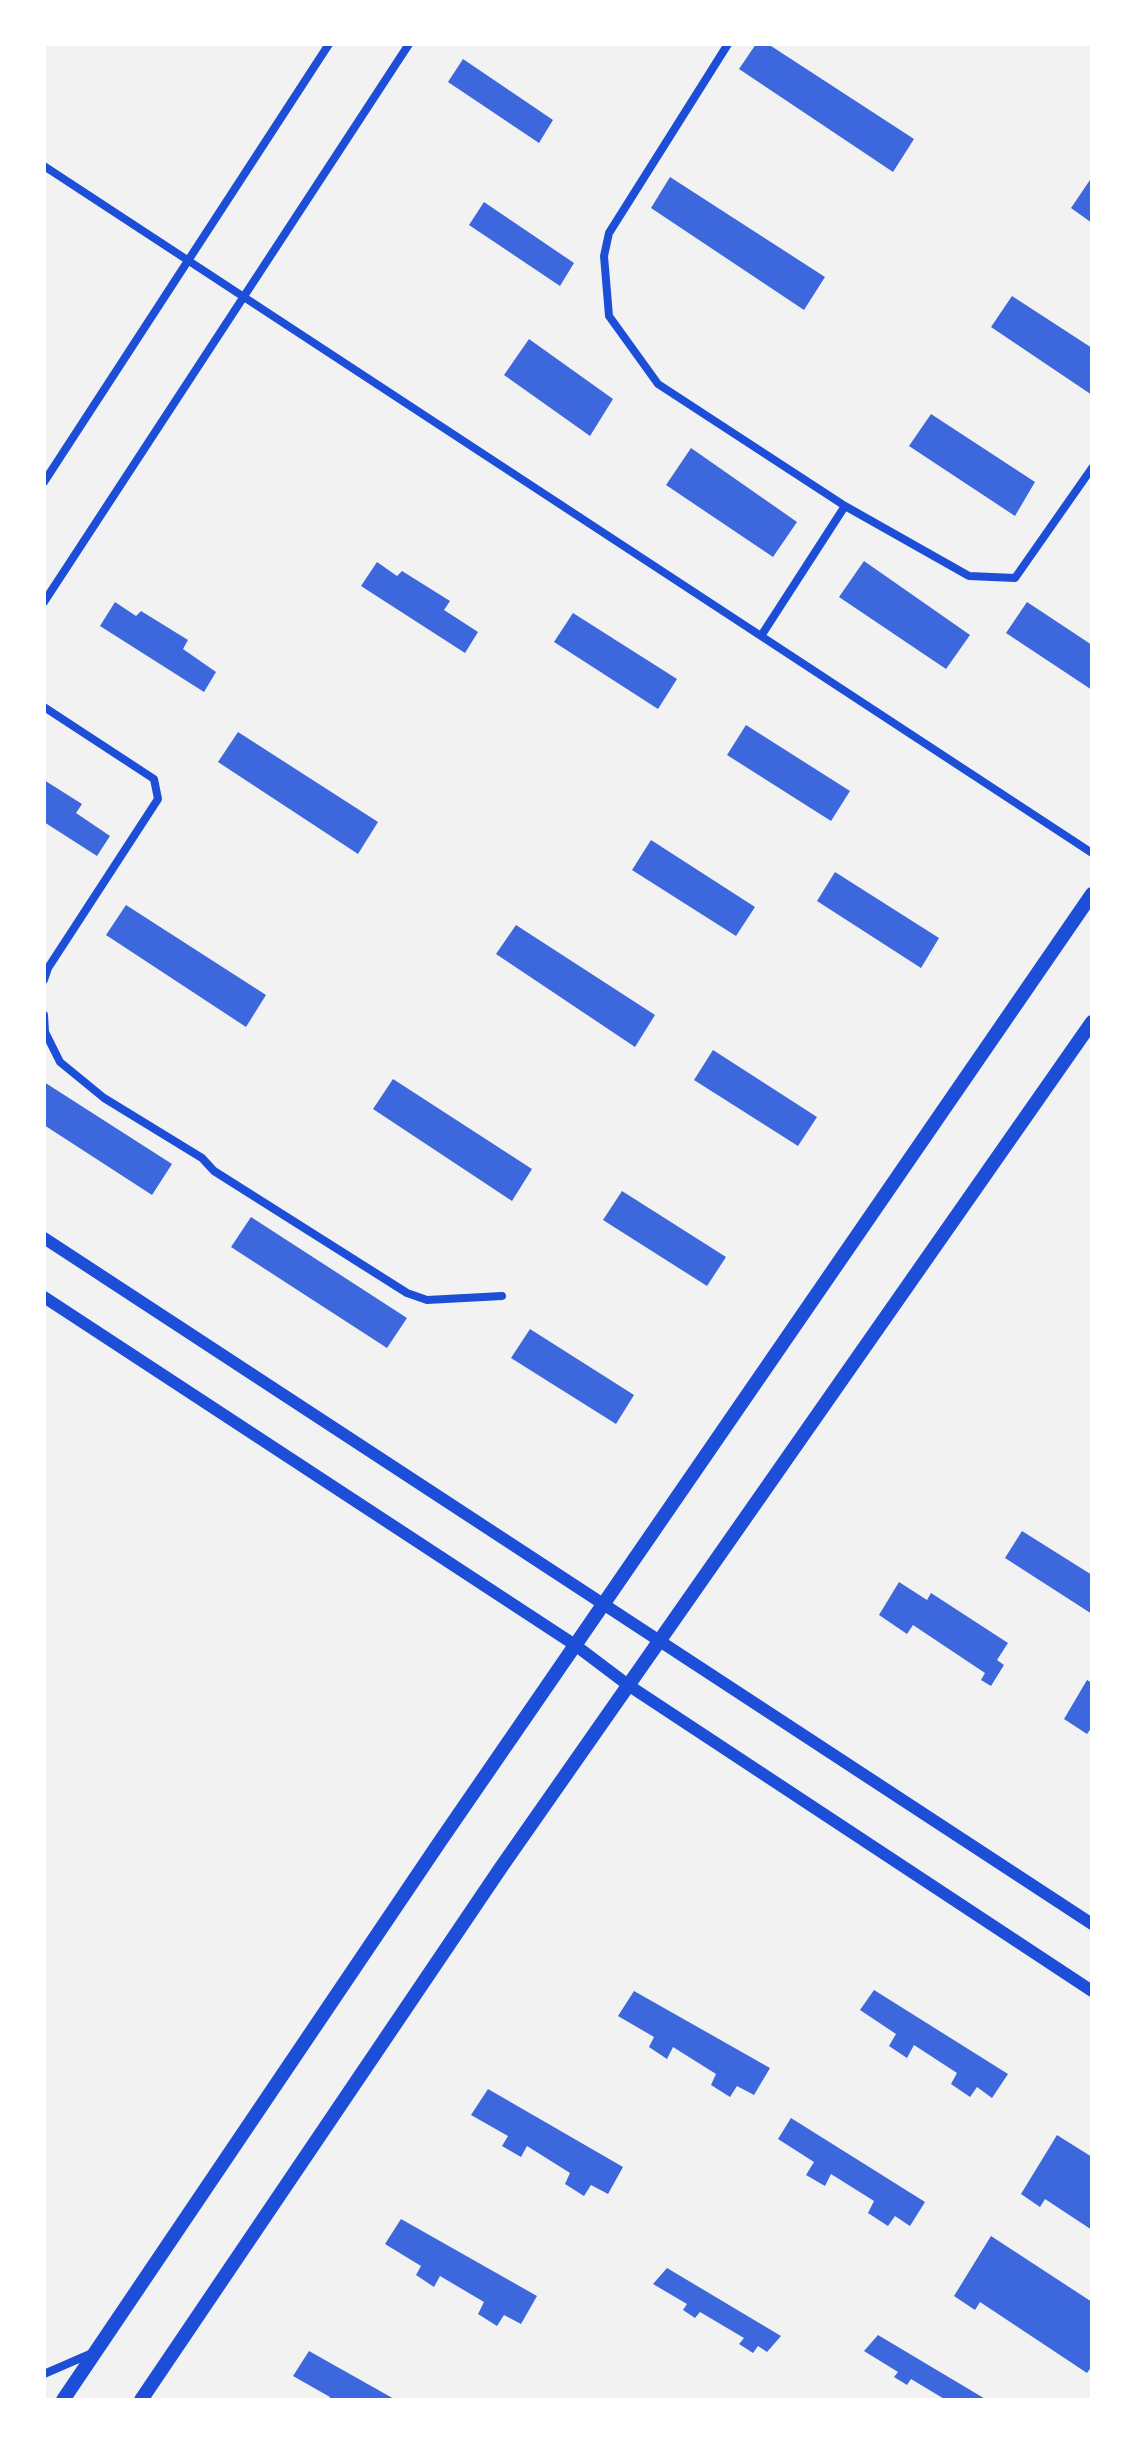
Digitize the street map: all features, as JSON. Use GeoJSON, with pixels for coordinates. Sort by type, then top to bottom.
{"type":"FeatureCollection","features":[{"type":"Feature","properties":{"kind":"main road"},"geometry":{"type":"LineString","coordinates":[[63,2400],[603,1604],[1092,894]]}},
{"type":"Feature","properties":{"kind":"main road"},"geometry":{"type":"LineString","coordinates":[[141,2400],[502,1866],[1092,1022]]}},
{"type":"Feature","properties":{"kind":"main road"},"geometry":{"type":"LineString","coordinates":[[44,1238],[1092,1924]]}},
{"type":"Feature","properties":{"kind":"main road"},"geometry":{"type":"LineString","coordinates":[[44,1297],[575,1645],[628,1685],[1092,1991]]}},
{"type":"Feature","properties":{"kind":"street"},"geometry":{"type":"LineString","coordinates":[[44,482],[329,44]]}},
{"type":"Feature","properties":{"kind":"street"},"geometry":{"type":"LineString","coordinates":[[44,602],[409,44]]}},
{"type":"Feature","properties":{"kind":"street"},"geometry":{"type":"LineString","coordinates":[[728,44],[609,233],[604,256],[609,316],[658,384],[845,506],[969,576],[1015,578],[1092,468]]}},
{"type":"Feature","properties":{"kind":"street"},"geometry":{"type":"LineString","coordinates":[[44,166],[1092,853]]}},
{"type":"Feature","properties":{"kind":"street"},"geometry":{"type":"LineString","coordinates":[[761,636],[845,506]]}},
{"type":"Feature","properties":{"kind":"street"},"geometry":{"type":"LineString","coordinates":[[44,707],[154,779],[158,799],[48,968],[44,980]]}},
{"type":"Feature","properties":{"kind":"street"},"geometry":{"type":"LineString","coordinates":[[44,1015],[45,1032],[60,1062],[104,1098],[202,1158],[214,1171],[407,1293],[427,1300],[502,1296]]}},
{"type":"Feature","properties":{"kind":"street"},"geometry":{"type":"LineString","coordinates":[[44,2374],[95,2352]]}},
{"type":"Feature","properties":{"kind":"building"},"geometry":{"type":"Polygon","coordinates":[[[756,44],[768,44],[914,139],[893,172],[739,69],[756,44]]]}},
{"type":"Feature","properties":{"kind":"building"},"geometry":{"type":"Polygon","coordinates":[[[463,59],[553,120],[539,143],[448,82],[463,59]]]}},
{"type":"Feature","properties":{"kind":"building"},"geometry":{"type":"Polygon","coordinates":[[[670,177],[825,277],[804,310],[651,208],[670,177]]]}},
{"type":"Feature","properties":{"kind":"building"},"geometry":{"type":"Polygon","coordinates":[[[1092,177],[1092,223],[1071,208],[1092,177]]]}},
{"type":"Feature","properties":{"kind":"building"},"geometry":{"type":"Polygon","coordinates":[[[484,202],[574,263],[560,286],[469,225],[484,202]]]}},
{"type":"Feature","properties":{"kind":"building"},"geometry":{"type":"Polygon","coordinates":[[[1012,296],[1092,348],[1092,395],[991,327],[1012,296]]]}},
{"type":"Feature","properties":{"kind":"building"},"geometry":{"type":"Polygon","coordinates":[[[529,339],[613,399],[590,436],[504,375],[529,339]]]}},
{"type":"Feature","properties":{"kind":"building"},"geometry":{"type":"Polygon","coordinates":[[[931,414],[1035,482],[1015,516],[909,446],[931,414]]]}},
{"type":"Feature","properties":{"kind":"building"},"geometry":{"type":"Polygon","coordinates":[[[691,448],[797,522],[773,557],[666,485],[691,448]]]}},
{"type":"Feature","properties":{"kind":"building"},"geometry":{"type":"Polygon","coordinates":[[[864,561],[970,635],[946,669],[839,597],[864,561]]]}},
{"type":"Feature","properties":{"kind":"building"},"geometry":{"type":"Polygon","coordinates":[[[377,562],[397,576],[402,571],[450,601],[444,610],[478,632],[465,653],[361,586],[377,562]]]}},
{"type":"Feature","properties":{"kind":"building"},"geometry":{"type":"Polygon","coordinates":[[[115,602],[136,616],[141,611],[188,640],[183,649],[216,672],[204,692],[100,626],[115,602]]]}},
{"type":"Feature","properties":{"kind":"building"},"geometry":{"type":"Polygon","coordinates":[[[1027,602],[1092,645],[1092,690],[1006,633],[1027,602]]]}},
{"type":"Feature","properties":{"kind":"building"},"geometry":{"type":"Polygon","coordinates":[[[573,613],[677,679],[658,709],[554,642],[573,613]]]}},
{"type":"Feature","properties":{"kind":"building"},"geometry":{"type":"Polygon","coordinates":[[[746,725],[850,791],[831,821],[727,755],[746,725]]]}},
{"type":"Feature","properties":{"kind":"building"},"geometry":{"type":"Polygon","coordinates":[[[238,732],[378,822],[358,854],[218,762],[238,732]]]}},
{"type":"Feature","properties":{"kind":"building"},"geometry":{"type":"Polygon","coordinates":[[[44,780],[82,804],[76,813],[110,836],[97,856],[44,822],[44,780]]]}},
{"type":"Feature","properties":{"kind":"building"},"geometry":{"type":"Polygon","coordinates":[[[651,840],[755,907],[736,936],[632,870],[651,840]]]}},
{"type":"Feature","properties":{"kind":"building"},"geometry":{"type":"Polygon","coordinates":[[[835,872],[939,938],[921,968],[817,901],[835,872]]]}},
{"type":"Feature","properties":{"kind":"building"},"geometry":{"type":"Polygon","coordinates":[[[126,905],[266,995],[246,1027],[106,935],[126,905]]]}},
{"type":"Feature","properties":{"kind":"building"},"geometry":{"type":"Polygon","coordinates":[[[516,925],[655,1015],[635,1047],[496,954],[516,925]]]}},
{"type":"Feature","properties":{"kind":"building"},"geometry":{"type":"Polygon","coordinates":[[[713,1050],[817,1117],[798,1146],[694,1080],[713,1050]]]}},
{"type":"Feature","properties":{"kind":"building"},"geometry":{"type":"Polygon","coordinates":[[[393,1079],[532,1169],[512,1201],[373,1109],[393,1079]]]}},
{"type":"Feature","properties":{"kind":"building"},"geometry":{"type":"Polygon","coordinates":[[[44,1082],[172,1164],[152,1195],[44,1125],[44,1082]]]}},
{"type":"Feature","properties":{"kind":"building"},"geometry":{"type":"Polygon","coordinates":[[[622,1191],[726,1257],[707,1286],[603,1220],[622,1191]]]}},
{"type":"Feature","properties":{"kind":"building"},"geometry":{"type":"Polygon","coordinates":[[[251,1217],[407,1318],[387,1348],[231,1247],[251,1217]]]}},
{"type":"Feature","properties":{"kind":"building"},"geometry":{"type":"Polygon","coordinates":[[[530,1329],[634,1395],[616,1424],[511,1358],[530,1329]]]}},
{"type":"Feature","properties":{"kind":"building"},"geometry":{"type":"Polygon","coordinates":[[[1022,1531],[1092,1575],[1092,1614],[1005,1558],[1022,1531]]]}},
{"type":"Feature","properties":{"kind":"building"},"geometry":{"type":"Polygon","coordinates":[[[899,1582],[927,1600],[931,1593],[1008,1643],[997,1660],[1004,1665],[991,1686],[981,1680],[985,1673],[913,1625],[907,1634],[879,1615],[899,1582]]]}},
{"type":"Feature","properties":{"kind":"building"},"geometry":{"type":"Polygon","coordinates":[[[1087,1680],[1092,1683],[1092,1727],[1087,1734],[1064,1719],[1087,1680]]]}},
{"type":"Feature","properties":{"kind":"building"},"geometry":{"type":"Polygon","coordinates":[[[874,1990],[1008,2074],[992,2098],[977,2087],[970,2097],[951,2084],[957,2073],[914,2045],[907,2058],[889,2046],[896,2034],[860,2010],[874,1990]]]}},
{"type":"Feature","properties":{"kind":"building"},"geometry":{"type":"Polygon","coordinates":[[[634,1991],[770,2068],[754,2095],[737,2086],[730,2097],[711,2085],[716,2074],[673,2047],[667,2059],[649,2047],[654,2037],[618,2016],[634,1991]]]}},
{"type":"Feature","properties":{"kind":"building"},"geometry":{"type":"Polygon","coordinates":[[[488,2089],[623,2167],[608,2194],[591,2185],[584,2196],[565,2184],[570,2173],[527,2146],[521,2157],[502,2146],[508,2136],[471,2115],[488,2089]]]}},
{"type":"Feature","properties":{"kind":"building"},"geometry":{"type":"Polygon","coordinates":[[[791,2118],[925,2202],[910,2226],[895,2216],[888,2226],[868,2213],[874,2201],[831,2174],[825,2186],[806,2175],[814,2162],[778,2139],[791,2118]]]}},
{"type":"Feature","properties":{"kind":"building"},"geometry":{"type":"Polygon","coordinates":[[[1057,2135],[1092,2157],[1092,2230],[1045,2199],[1040,2207],[1021,2194],[1057,2135]]]}},
{"type":"Feature","properties":{"kind":"building"},"geometry":{"type":"Polygon","coordinates":[[[401,2219],[537,2296],[521,2324],[504,2315],[497,2326],[478,2314],[484,2302],[440,2276],[434,2287],[416,2275],[421,2266],[385,2244],[401,2219]]]}},
{"type":"Feature","properties":{"kind":"building"},"geometry":{"type":"Polygon","coordinates":[[[991,2236],[1092,2302],[1092,2366],[1087,2373],[980,2302],[975,2310],[954,2296],[991,2236]]]}},
{"type":"Feature","properties":{"kind":"building"},"geometry":{"type":"Polygon","coordinates":[[[667,2268],[781,2336],[767,2352],[758,2346],[753,2353],[739,2344],[744,2338],[700,2312],[695,2318],[683,2310],[687,2304],[653,2284],[667,2268]]]}},
{"type":"Feature","properties":{"kind":"building"},"geometry":{"type":"Polygon","coordinates":[[[878,2335],[987,2400],[946,2400],[911,2379],[907,2385],[894,2377],[898,2372],[864,2351],[878,2335]]]}},
{"type":"Feature","properties":{"kind":"building"},"geometry":{"type":"Polygon","coordinates":[[[309,2351],[396,2400],[328,2400],[330,2397],[293,2376],[309,2351]]]}}]}
